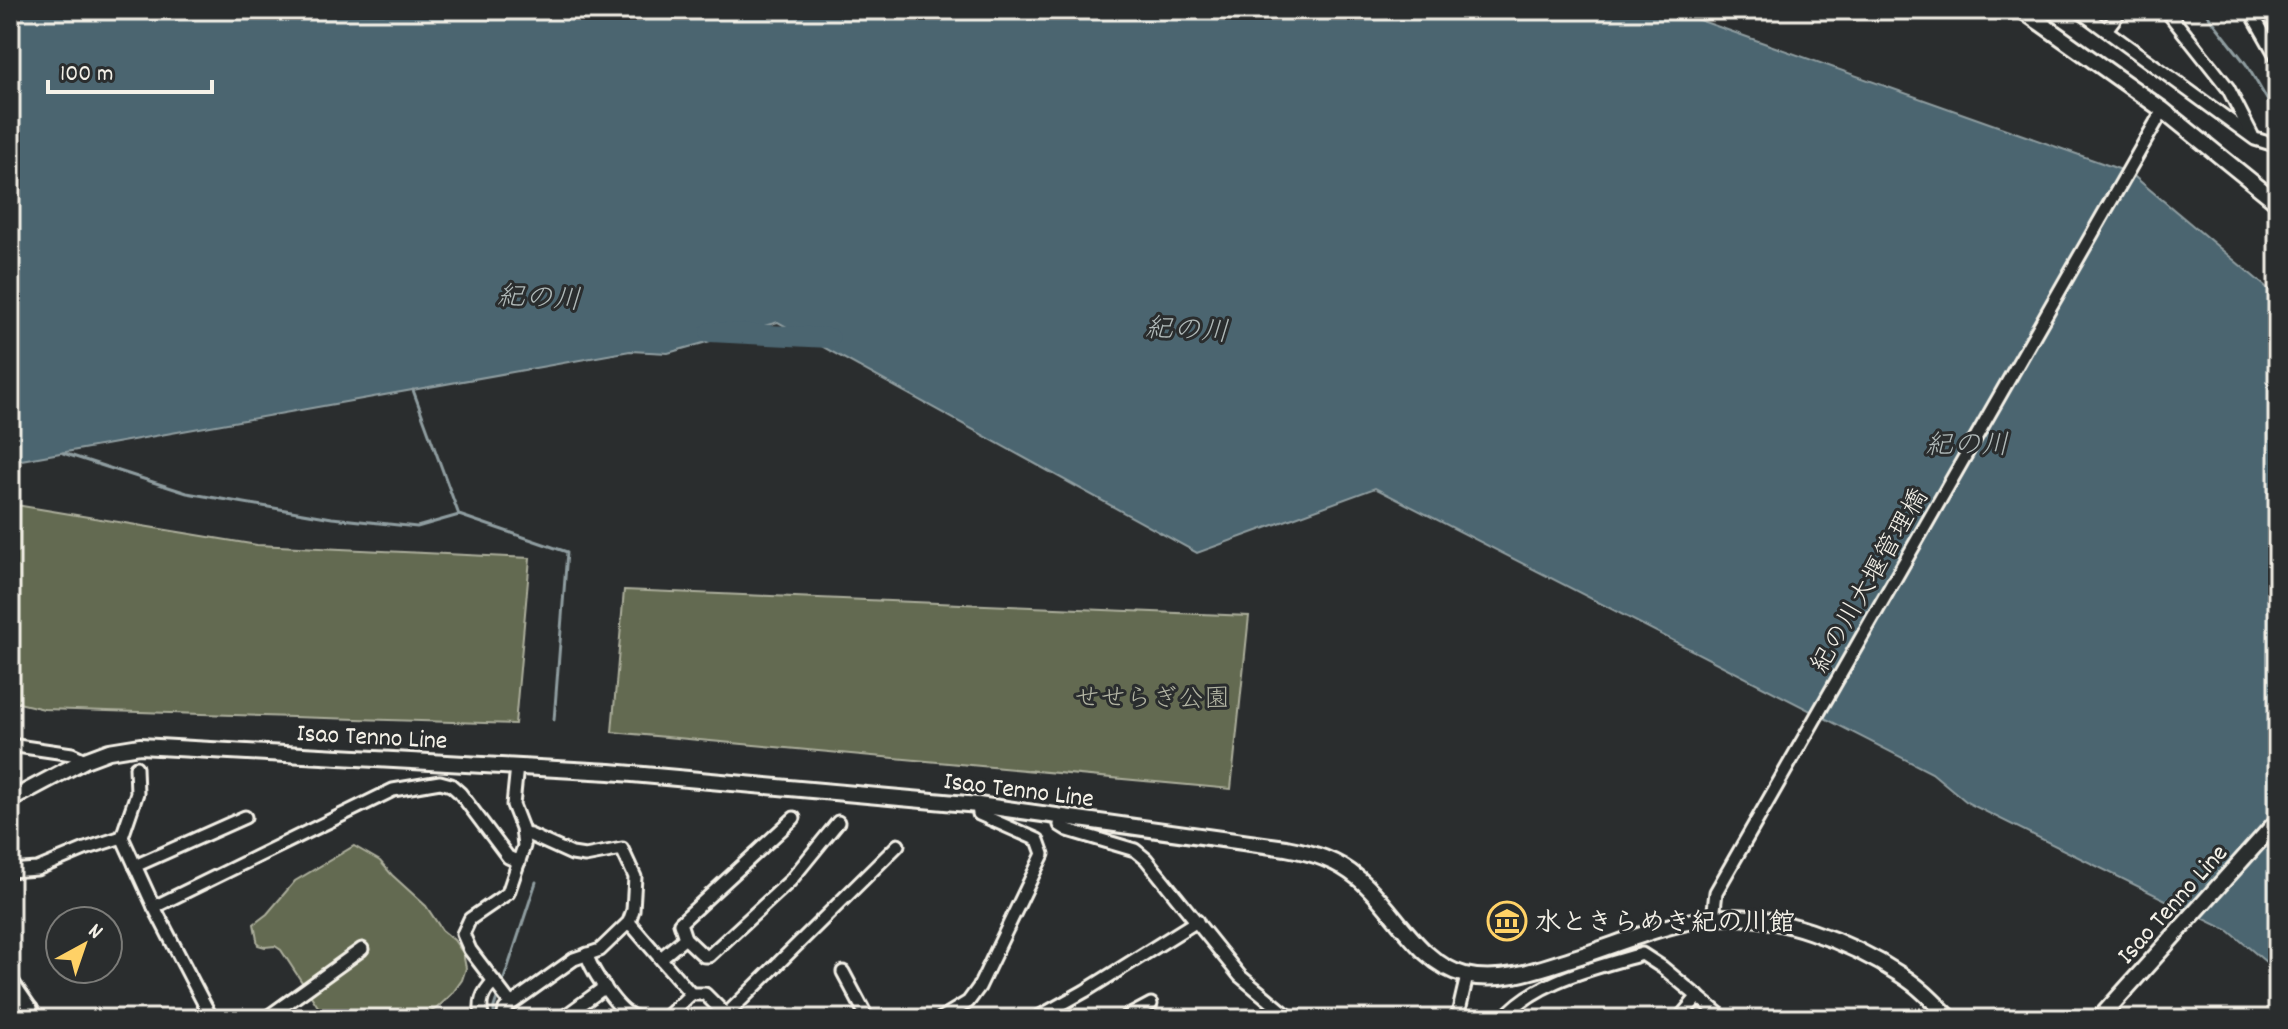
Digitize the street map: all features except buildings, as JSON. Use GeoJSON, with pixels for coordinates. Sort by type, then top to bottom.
{"type":"FeatureCollection","features":[{"type":"Feature","properties":{"kind":"main road"},"geometry":{"type":"LineString","coordinates":[[2023,10],[2163,110],[2278,203]]}},
{"type":"Feature","properties":{"kind":"main road","name":"Isao Tenno Line"},"geometry":{"type":"LineString","coordinates":[[10,800],[85,760],[109,751],[140,746],[610,772],[978,805],[1315,854],[1357,877],[1432,958],[1467,976],[1506,977],[1677,925],[1713,918],[1771,921],[1810,932],[1859,952],[1902,975],[1951,1019]]}},
{"type":"Feature","properties":{"kind":"main road","name":"Isao Tenno Line"},"geometry":{"type":"LineString","coordinates":[[2099,1019],[2278,820]]}},
{"type":"Feature","properties":{"kind":"street"},"geometry":{"type":"LineString","coordinates":[[2078,10],[2255,139],[2278,146]]}},
{"type":"Feature","properties":{"kind":"street"},"geometry":{"type":"LineString","coordinates":[[2106,30],[2121,10]]}},
{"type":"Feature","properties":{"kind":"street"},"geometry":{"type":"LineString","coordinates":[[2166,10],[2228,88],[2255,139]]}},
{"type":"Feature","properties":{"kind":"street"},"geometry":{"type":"LineString","coordinates":[[2250,10],[2278,59]]}},
{"type":"Feature","properties":{"kind":"street","name":"紀の川大堰管理橋"},"geometry":{"type":"LineString","coordinates":[[1713,918],[1716,892],[2163,110]]}},
{"type":"Feature","properties":{"kind":"street"},"geometry":{"type":"LineString","coordinates":[[10,745],[72,754],[85,760]]}},
{"type":"Feature","properties":{"kind":"street"},"geometry":{"type":"LineString","coordinates":[[509,1000],[470,950],[463,934],[470,919],[508,893],[519,862],[524,846],[513,805],[517,766]]}},
{"type":"Feature","properties":{"kind":"street"},"geometry":{"type":"LineString","coordinates":[[136,767],[137,793],[122,837],[212,1019]]}},
{"type":"Feature","properties":{"kind":"street"},"geometry":{"type":"LineString","coordinates":[[154,907],[393,790],[440,782],[451,785],[460,793],[508,857],[519,862]]}},
{"type":"Feature","properties":{"kind":"street"},"geometry":{"type":"LineString","coordinates":[[943,1018],[968,1002],[979,987],[1043,854],[1038,840],[979,814],[978,805]]}},
{"type":"Feature","properties":{"kind":"street"},"geometry":{"type":"LineString","coordinates":[[135,866],[245,817]]}},
{"type":"Feature","properties":{"kind":"street"},"geometry":{"type":"LineString","coordinates":[[794,818],[680,923],[685,938],[704,956],[709,956],[790,881],[838,822]]}},
{"type":"Feature","properties":{"kind":"street"},"geometry":{"type":"LineString","coordinates":[[1060,825],[1135,850],[1146,859],[1240,976],[1292,1019]]}},
{"type":"Feature","properties":{"kind":"street"},"geometry":{"type":"LineString","coordinates":[[503,1019],[509,1000],[574,959],[600,950],[629,922],[633,910],[635,877],[622,849],[585,856],[572,854],[523,834]]}},
{"type":"Feature","properties":{"kind":"street"},"geometry":{"type":"LineString","coordinates":[[10,871],[37,869],[122,837]]}},
{"type":"Feature","properties":{"kind":"street"},"geometry":{"type":"LineString","coordinates":[[657,1019],[665,1019],[691,994],[705,994],[728,1017],[898,845]]}},
{"type":"Feature","properties":{"kind":"street"},"geometry":{"type":"LineString","coordinates":[[1035,1019],[1197,921]]}},
{"type":"Feature","properties":{"kind":"street"},"geometry":{"type":"LineString","coordinates":[[629,922],[691,994]]}},
{"type":"Feature","properties":{"kind":"street"},"geometry":{"type":"LineString","coordinates":[[661,958],[685,938]]}},
{"type":"Feature","properties":{"kind":"street"},"geometry":{"type":"LineString","coordinates":[[265,1019],[362,949]]}},
{"type":"Feature","properties":{"kind":"street"},"geometry":{"type":"LineString","coordinates":[[587,954],[588,962],[605,987],[627,1013],[642,1019]]}},
{"type":"Feature","properties":{"kind":"street"},"geometry":{"type":"LineString","coordinates":[[1503,1019],[1521,1003],[1558,980],[1642,954],[1725,1019]]}},
{"type":"Feature","properties":{"kind":"street"},"geometry":{"type":"LineString","coordinates":[[843,972],[868,1019]]}},
{"type":"Feature","properties":{"kind":"street"},"geometry":{"type":"LineString","coordinates":[[1457,1019],[1467,976]]}},
{"type":"Feature","properties":{"kind":"street"},"geometry":{"type":"LineString","coordinates":[[10,978],[38,1019]]}},
{"type":"Feature","properties":{"kind":"street"},"geometry":{"type":"LineString","coordinates":[[483,1019],[479,1008],[482,996],[495,982]]}},
{"type":"Feature","properties":{"kind":"street"},"geometry":{"type":"LineString","coordinates":[[561,1019],[605,987]]}},
{"type":"Feature","properties":{"kind":"street"},"geometry":{"type":"LineString","coordinates":[[1679,1019],[1698,996]]}},
{"type":"Feature","properties":{"kind":"street"},"geometry":{"type":"LineString","coordinates":[[1123,1019],[1151,1004]]}},
{"type":"Feature","properties":{"kind":"street"},"geometry":{"type":"LineString","coordinates":[[15,1019],[31,1008]]}},
{"type":"Feature","properties":{"kind":"green space"},"geometry":{"type":"Polygon","coordinates":[[[10,504],[257,545],[530,558],[515,724],[44,709],[10,701],[10,504]]]}},
{"type":"Feature","properties":{"kind":"green space","name":"せせらぎ公園"},"geometry":{"type":"Polygon","coordinates":[[[624,590],[1249,616],[1231,789],[612,732],[624,590]]]}},
{"type":"Feature","properties":{"kind":"green space"},"geometry":{"type":"Polygon","coordinates":[[[354,846],[380,861],[426,906],[463,953],[466,968],[462,980],[437,1008],[418,1019],[326,1019],[281,950],[275,946],[258,945],[254,924],[267,914],[295,881],[354,846]]]}},
{"type":"Feature","properties":{"kind":"water","name":"紀の川"},"geometry":{"type":"Polygon","coordinates":[[[10,10],[280,10],[302,13],[435,14],[492,10],[1671,10],[2130,173],[2278,297],[2278,972],[2229,931],[1968,803],[1932,773],[1375,488],[1197,553],[778,322],[668,353],[630,351],[10,462],[10,10]]]}},
{"type":"Feature","properties":{"kind":"waterway"},"geometry":{"type":"LineString","coordinates":[[2204,10],[2246,64],[2278,118]]}},
{"type":"Feature","properties":{"kind":"waterway","name":"紀の川"},"geometry":{"type":"LineString","coordinates":[[710,332],[830,338]]}},
{"type":"Feature","properties":{"kind":"waterway"},"geometry":{"type":"LineString","coordinates":[[413,390],[459,515]]}},
{"type":"Feature","properties":{"kind":"waterway"},"geometry":{"type":"LineString","coordinates":[[63,453],[187,493],[332,518],[417,527],[459,515],[567,552],[554,720]]}},
{"type":"Feature","properties":{"kind":"waterway"},"geometry":{"type":"LineString","coordinates":[[502,985],[536,882]]}},
{"type":"Feature","properties":{"kind":"waterway"},"geometry":{"type":"LineString","coordinates":[[494,1019],[498,995]]}},
{"type":"Feature","properties":{"kind":"place","name":"水ときらめき紀の川館"},"geometry":{"type":"Point","coordinates":[1507,921]}}]}
